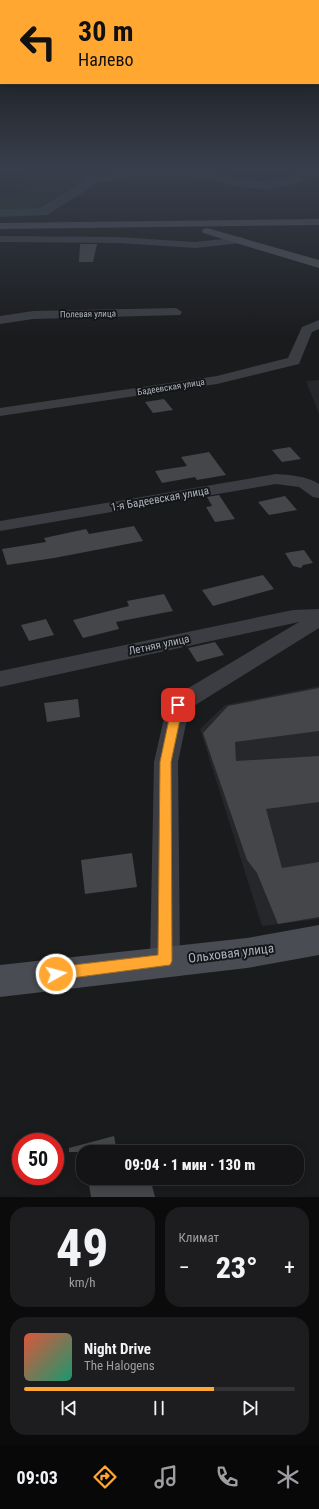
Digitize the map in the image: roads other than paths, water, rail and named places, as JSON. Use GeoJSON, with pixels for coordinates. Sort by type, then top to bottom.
{"type":"FeatureCollection","features":[{"type":"Feature","properties":{"kind":"main road"},"geometry":{"type":"LineString","coordinates":[[0,226],[11,226]]}},
{"type":"Feature","properties":{"kind":"main road"},"geometry":{"type":"LineString","coordinates":[[177,226],[201,229],[319,264]]}},
{"type":"Feature","properties":{"kind":"main road","name":"Ольховая улица"},"geometry":{"type":"LineString","coordinates":[[0,981],[165,961],[246,953],[319,940]]}},
{"type":"Feature","properties":{"kind":"street"},"geometry":{"type":"LineString","coordinates":[[0,239],[120,240],[195,244],[219,240],[241,240]]}},
{"type":"Feature","properties":{"kind":"street","name":"Полевая улица"},"geometry":{"type":"LineString","coordinates":[[0,320],[33,315],[176,312]]}},
{"type":"Feature","properties":{"kind":"street","name":"Бадеевская улица"},"geometry":{"type":"LineString","coordinates":[[0,412],[217,380],[294,361],[306,330],[319,324]]}},
{"type":"Feature","properties":{"kind":"street","name":"1-я Бадеевская улица"},"geometry":{"type":"LineString","coordinates":[[0,526],[276,479],[292,480],[310,486],[318,492]]}},
{"type":"Feature","properties":{"kind":"street","name":"Летняя улица"},"geometry":{"type":"LineString","coordinates":[[0,679],[293,616],[319,615]]}},
{"type":"Feature","properties":{"kind":"street"},"geometry":{"type":"LineString","coordinates":[[165,961],[166,762],[178,705],[319,619]]}}]}
